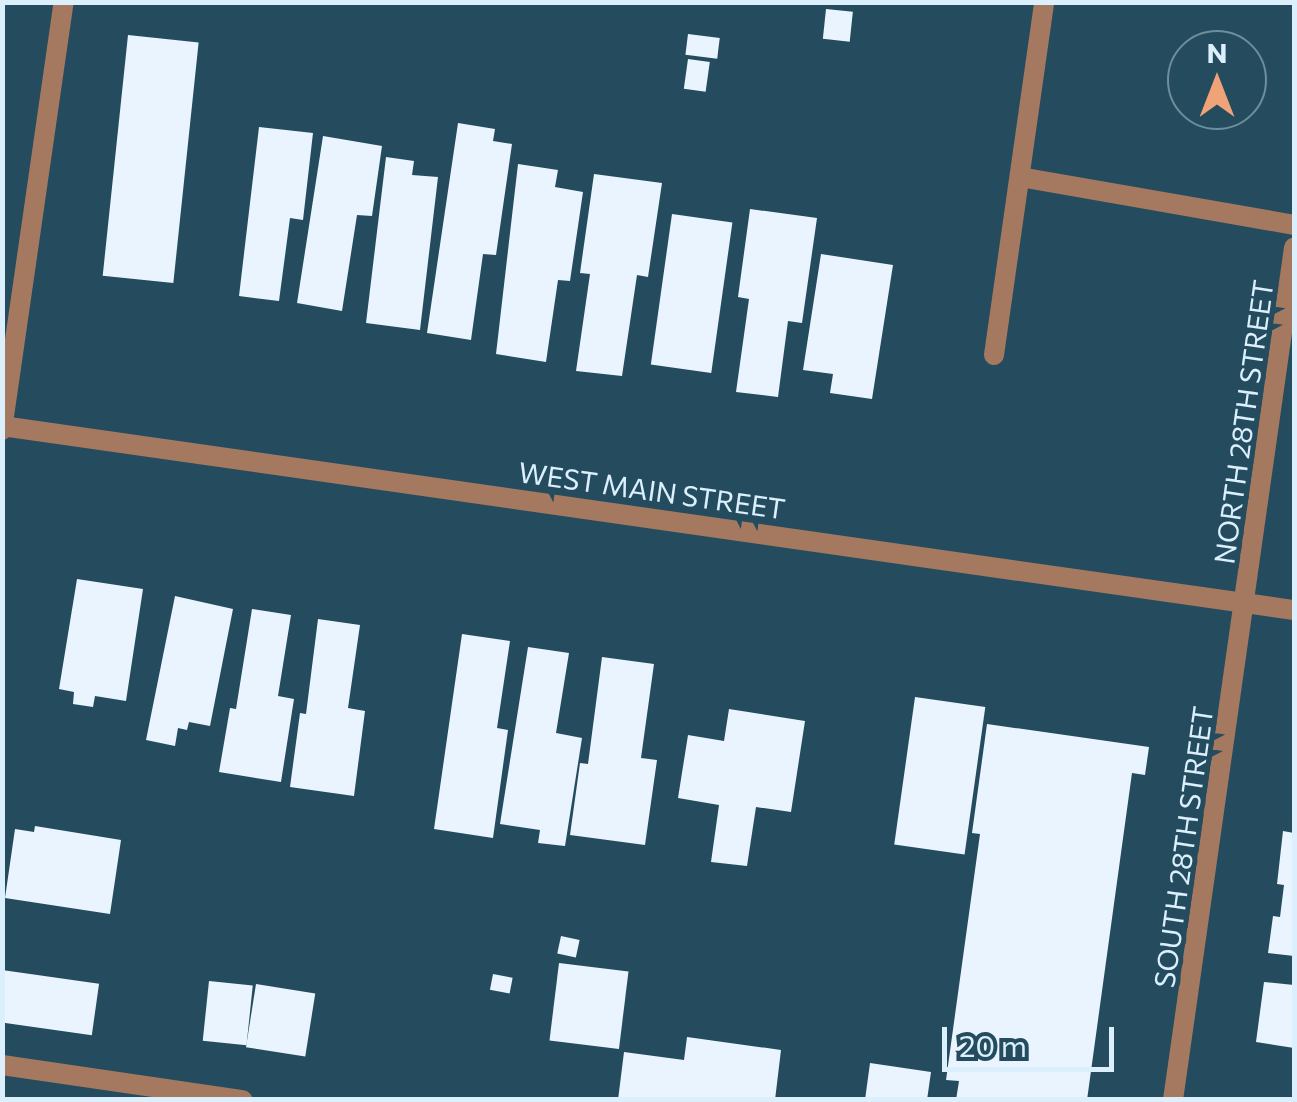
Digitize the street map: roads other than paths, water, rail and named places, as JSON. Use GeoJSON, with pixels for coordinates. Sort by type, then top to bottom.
{"type":"FeatureCollection","features":[{"type":"Feature","properties":{"kind":"street"},"geometry":{"type":"LineString","coordinates":[[3,427],[64,2]]}},
{"type":"Feature","properties":{"kind":"street"},"geometry":{"type":"LineString","coordinates":[[994,355],[1044,2]]}},
{"type":"Feature","properties":{"kind":"street"},"geometry":{"type":"LineString","coordinates":[[1020,178],[1294,226]]}},
{"type":"Feature","properties":{"kind":"street","name":"NORTH 28TH STREET"},"geometry":{"type":"LineString","coordinates":[[1246,603],[1294,248]]}},
{"type":"Feature","properties":{"kind":"street","name":"WEST MAIN STREET"},"geometry":{"type":"LineString","coordinates":[[3,427],[1294,610]]}},
{"type":"Feature","properties":{"kind":"street","name":"SOUTH 28TH STREET"},"geometry":{"type":"LineString","coordinates":[[1173,1100],[1246,603]]}},
{"type":"Feature","properties":{"kind":"street"},"geometry":{"type":"LineString","coordinates":[[2,1065],[242,1100]]}}]}
